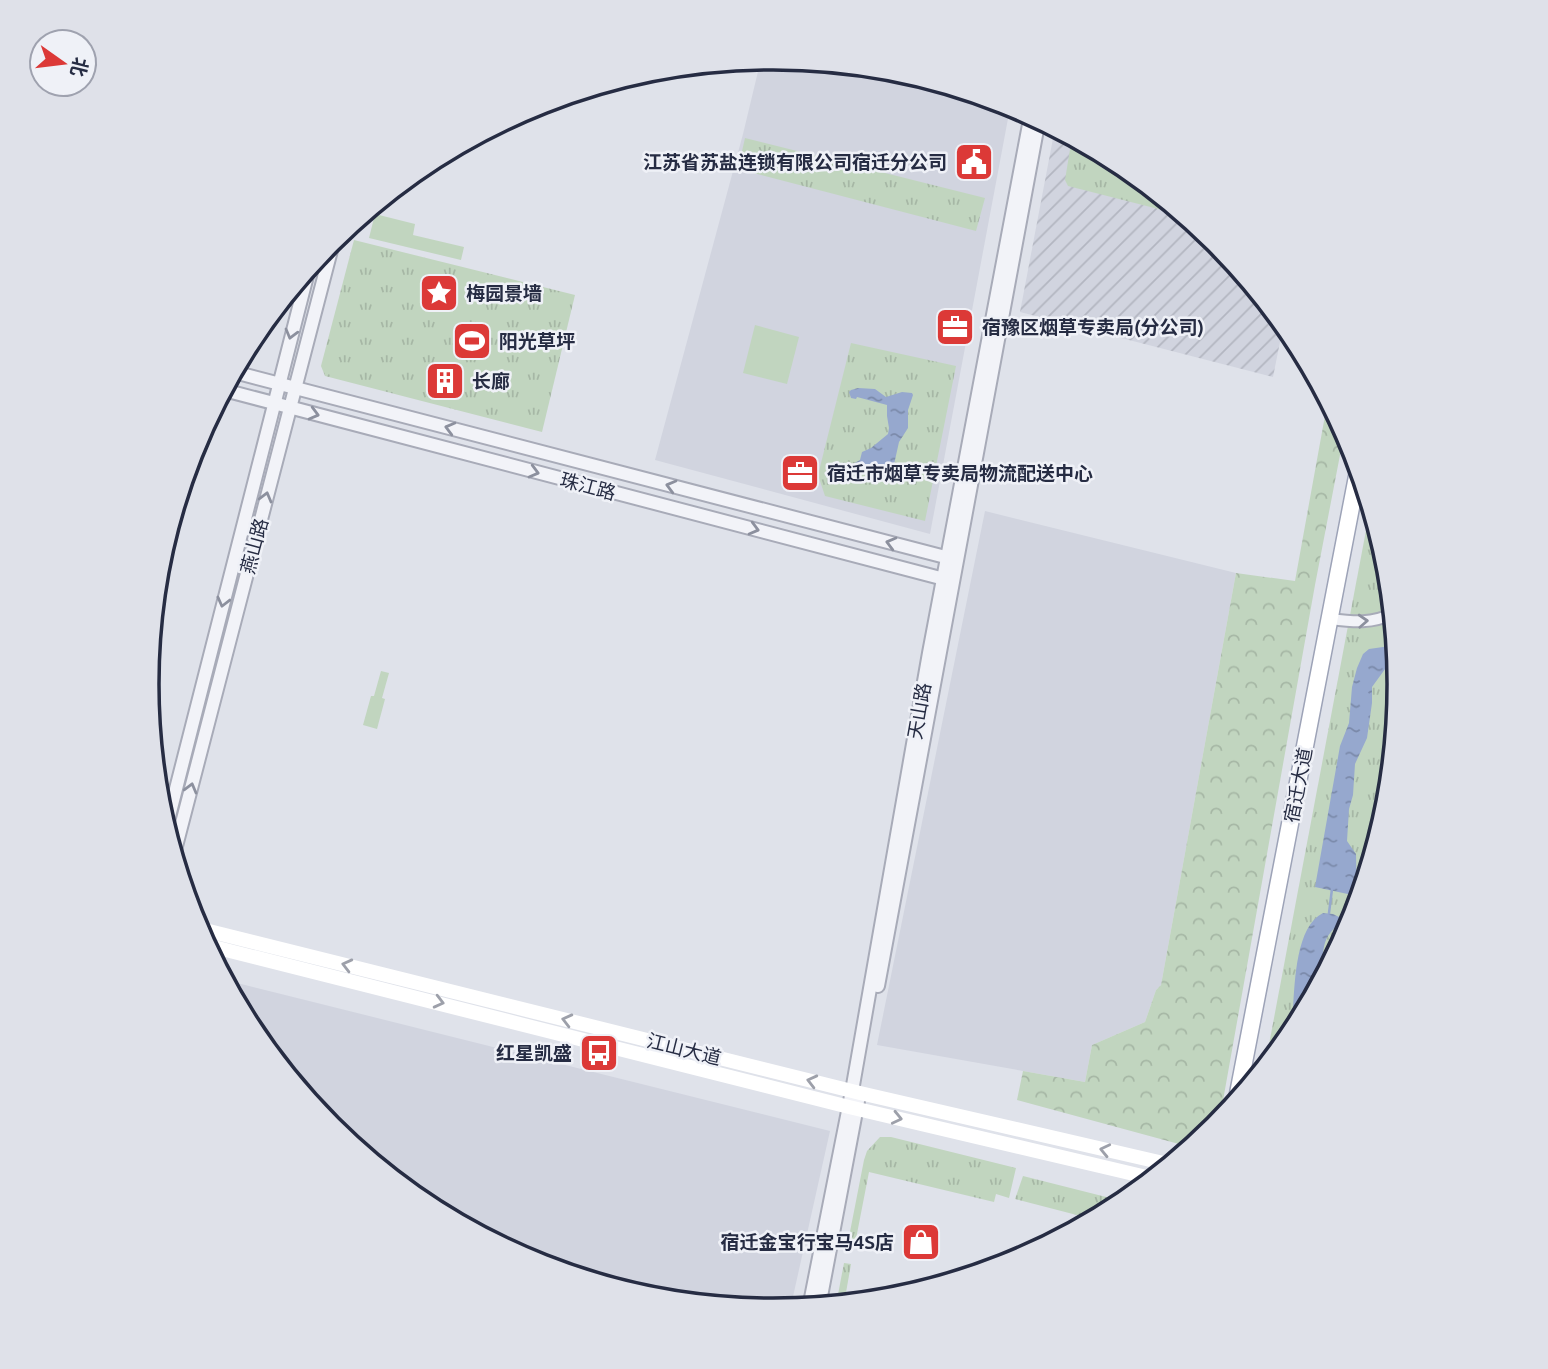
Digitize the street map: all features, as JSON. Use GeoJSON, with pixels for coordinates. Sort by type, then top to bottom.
{"type":"FeatureCollection","features":[{"type":"Feature","properties":{"kind":"main road","name":"宿迁大道"},"geometry":{"type":"LineString","coordinates":[[1254,1068],[1356,486]]}},
{"type":"Feature","properties":{"kind":"main road","name":"宿迁大道"},"geometry":{"type":"LineString","coordinates":[[1240,1086],[1334,620],[1361,502]]}},
{"type":"Feature","properties":{"kind":"main road","name":"江山大道"},"geometry":{"type":"LineString","coordinates":[[211,932],[856,1092],[1160,1162]]}},
{"type":"Feature","properties":{"kind":"main road","name":"江山大道"},"geometry":{"type":"LineString","coordinates":[[219,948],[853,1108],[1142,1176]]}},
{"type":"Feature","properties":{"kind":"street","name":"天山路"},"geometry":{"type":"LineString","coordinates":[[952,559],[1029,126]]}},
{"type":"Feature","properties":{"kind":"street","name":"天山路"},"geometry":{"type":"LineString","coordinates":[[821,1297],[948,580],[1037,129]]}},
{"type":"Feature","properties":{"kind":"street","name":"燕山路"},"geometry":{"type":"LineString","coordinates":[[178,837],[328,262]]}},
{"type":"Feature","properties":{"kind":"street","name":"燕山路"},"geometry":{"type":"LineString","coordinates":[[172,806],[303,289]]}},
{"type":"Feature","properties":{"kind":"street","name":"珠江路"},"geometry":{"type":"LineString","coordinates":[[244,374],[952,559]]}},
{"type":"Feature","properties":{"kind":"street","name":"珠江路"},"geometry":{"type":"LineString","coordinates":[[234,393],[948,580]]}},
{"type":"Feature","properties":{"kind":"street"},"geometry":{"type":"LineString","coordinates":[[1334,620],[1354,622],[1384,617]]}},
{"type":"Feature","properties":{"kind":"street","name":"天山路"},"geometry":{"type":"LineString","coordinates":[[812,1298],[853,1108]]}},
{"type":"Feature","properties":{"kind":"shaded area"},"geometry":{"type":"Polygon","coordinates":[[[758,70],[814,71],[894,82],[933,91],[1008,117],[930,534],[655,460],[758,70]]]}},
{"type":"Feature","properties":{"kind":"shaded area"},"geometry":{"type":"Polygon","coordinates":[[[1053,137],[1115,174],[1179,222],[1236,279],[1281,337],[1273,377],[1020,312],[1053,137]]]}},
{"type":"Feature","properties":{"kind":"shaded area"},"geometry":{"type":"Polygon","coordinates":[[[985,511],[1236,573],[1161,985],[1156,990],[1145,1022],[1092,1045],[1085,1082],[877,1045],[985,511]]]}},
{"type":"Feature","properties":{"kind":"shaded area"},"geometry":{"type":"Polygon","coordinates":[[[237,983],[830,1131],[793,1299],[734,1298],[694,1294],[615,1278],[576,1266],[502,1236],[467,1217],[400,1172],[369,1147],[312,1090],[286,1059],[237,983]]]}},
{"type":"Feature","properties":{"kind":"green space"},"geometry":{"type":"Polygon","coordinates":[[[745,138],[985,198],[976,231],[738,169],[745,138]]]}},
{"type":"Feature","properties":{"kind":"green space"},"geometry":{"type":"Polygon","coordinates":[[[1070,146],[1115,174],[1165,211],[1068,186],[1065,180],[1070,146]]]}},
{"type":"Feature","properties":{"kind":"green space"},"geometry":{"type":"Polygon","coordinates":[[[378,215],[415,224],[413,235],[464,247],[461,260],[369,238],[374,218],[378,215]]]}},
{"type":"Feature","properties":{"kind":"green space"},"geometry":{"type":"Polygon","coordinates":[[[354,240],[575,295],[542,432],[325,376],[321,366],[354,240]]]}},
{"type":"Feature","properties":{"kind":"green space"},"geometry":{"type":"Polygon","coordinates":[[[755,325],[799,337],[787,384],[743,373],[755,325]]]}},
{"type":"Feature","properties":{"kind":"green space"},"geometry":{"type":"Polygon","coordinates":[[[851,343],[956,366],[925,521],[825,496],[818,475],[851,343]]]}},
{"type":"Feature","properties":{"kind":"green space"},"geometry":{"type":"Polygon","coordinates":[[[1325,414],[1341,448],[1222,1105],[1181,1145],[1017,1100],[1023,1071],[1085,1082],[1092,1045],[1145,1022],[1156,990],[1161,985],[1236,573],[1295,581],[1325,414]]]}},
{"type":"Feature","properties":{"kind":"green space"},"geometry":{"type":"Polygon","coordinates":[[[1367,523],[1377,565],[1387,644],[1387,725],[1377,804],[1368,844],[1342,920],[1306,992],[1268,1051],[1367,523]]]}},
{"type":"Feature","properties":{"kind":"green space"},"geometry":{"type":"Polygon","coordinates":[[[381,671],[389,673],[377,729],[363,725],[381,671]]]}},
{"type":"Feature","properties":{"kind":"green space"},"geometry":{"type":"Polygon","coordinates":[[[880,1137],[891,1137],[1016,1168],[1009,1198],[996,1194],[994,1202],[869,1172],[855,1244],[848,1242],[864,1160],[867,1151],[880,1137]]]}},
{"type":"Feature","properties":{"kind":"green space"},"geometry":{"type":"Polygon","coordinates":[[[1023,1176],[1110,1198],[1082,1216],[1015,1199],[1023,1176]]]}},
{"type":"Feature","properties":{"kind":"green space"},"geometry":{"type":"Polygon","coordinates":[[[844,1263],[851,1264],[846,1295],[838,1296],[844,1263]]]}},
{"type":"Feature","properties":{"kind":"water"},"geometry":{"type":"Polygon","coordinates":[[[858,388],[875,389],[886,397],[902,392],[913,395],[908,410],[908,428],[899,442],[891,475],[887,478],[877,478],[866,472],[849,469],[860,460],[862,452],[888,434],[889,428],[887,405],[857,397],[851,398],[849,392],[858,388]]]}},
{"type":"Feature","properties":{"kind":"water"},"geometry":{"type":"Polygon","coordinates":[[[1387,646],[1388,666],[1372,687],[1367,738],[1355,764],[1347,841],[1356,854],[1357,880],[1351,895],[1315,887],[1340,746],[1349,723],[1352,687],[1363,654],[1369,649],[1387,646]]]}},
{"type":"Feature","properties":{"kind":"water"},"geometry":{"type":"Polygon","coordinates":[[[1323,913],[1341,918],[1329,935],[1324,945],[1323,960],[1292,1014],[1296,970],[1302,942],[1314,920],[1323,913]]]}},
{"type":"Feature","properties":{"kind":"waterway"},"geometry":{"type":"LineString","coordinates":[[1329,913],[1332,889]]}},
{"type":"Feature","properties":{"kind":"place","name":"江苏省苏盐连锁有限公司宿迁分公司"},"geometry":{"type":"Point","coordinates":[974,162]}},
{"type":"Feature","properties":{"kind":"place","name":"梅园景墙"},"geometry":{"type":"Point","coordinates":[439,293]}},
{"type":"Feature","properties":{"kind":"place","name":"宿豫区烟草专卖局(分公司)"},"geometry":{"type":"Point","coordinates":[955,327]}},
{"type":"Feature","properties":{"kind":"place","name":"阳光草坪"},"geometry":{"type":"Point","coordinates":[472,341]}},
{"type":"Feature","properties":{"kind":"place","name":"长廊"},"geometry":{"type":"Point","coordinates":[445,381]}},
{"type":"Feature","properties":{"kind":"place","name":"宿迁市烟草专卖局物流配送中心"},"geometry":{"type":"Point","coordinates":[800,473]}},
{"type":"Feature","properties":{"kind":"place","name":"红星凯盛"},"geometry":{"type":"Point","coordinates":[599,1053]}},
{"type":"Feature","properties":{"kind":"place","name":"宿迁金宝行宝马4S店"},"geometry":{"type":"Point","coordinates":[921,1242]}}]}
